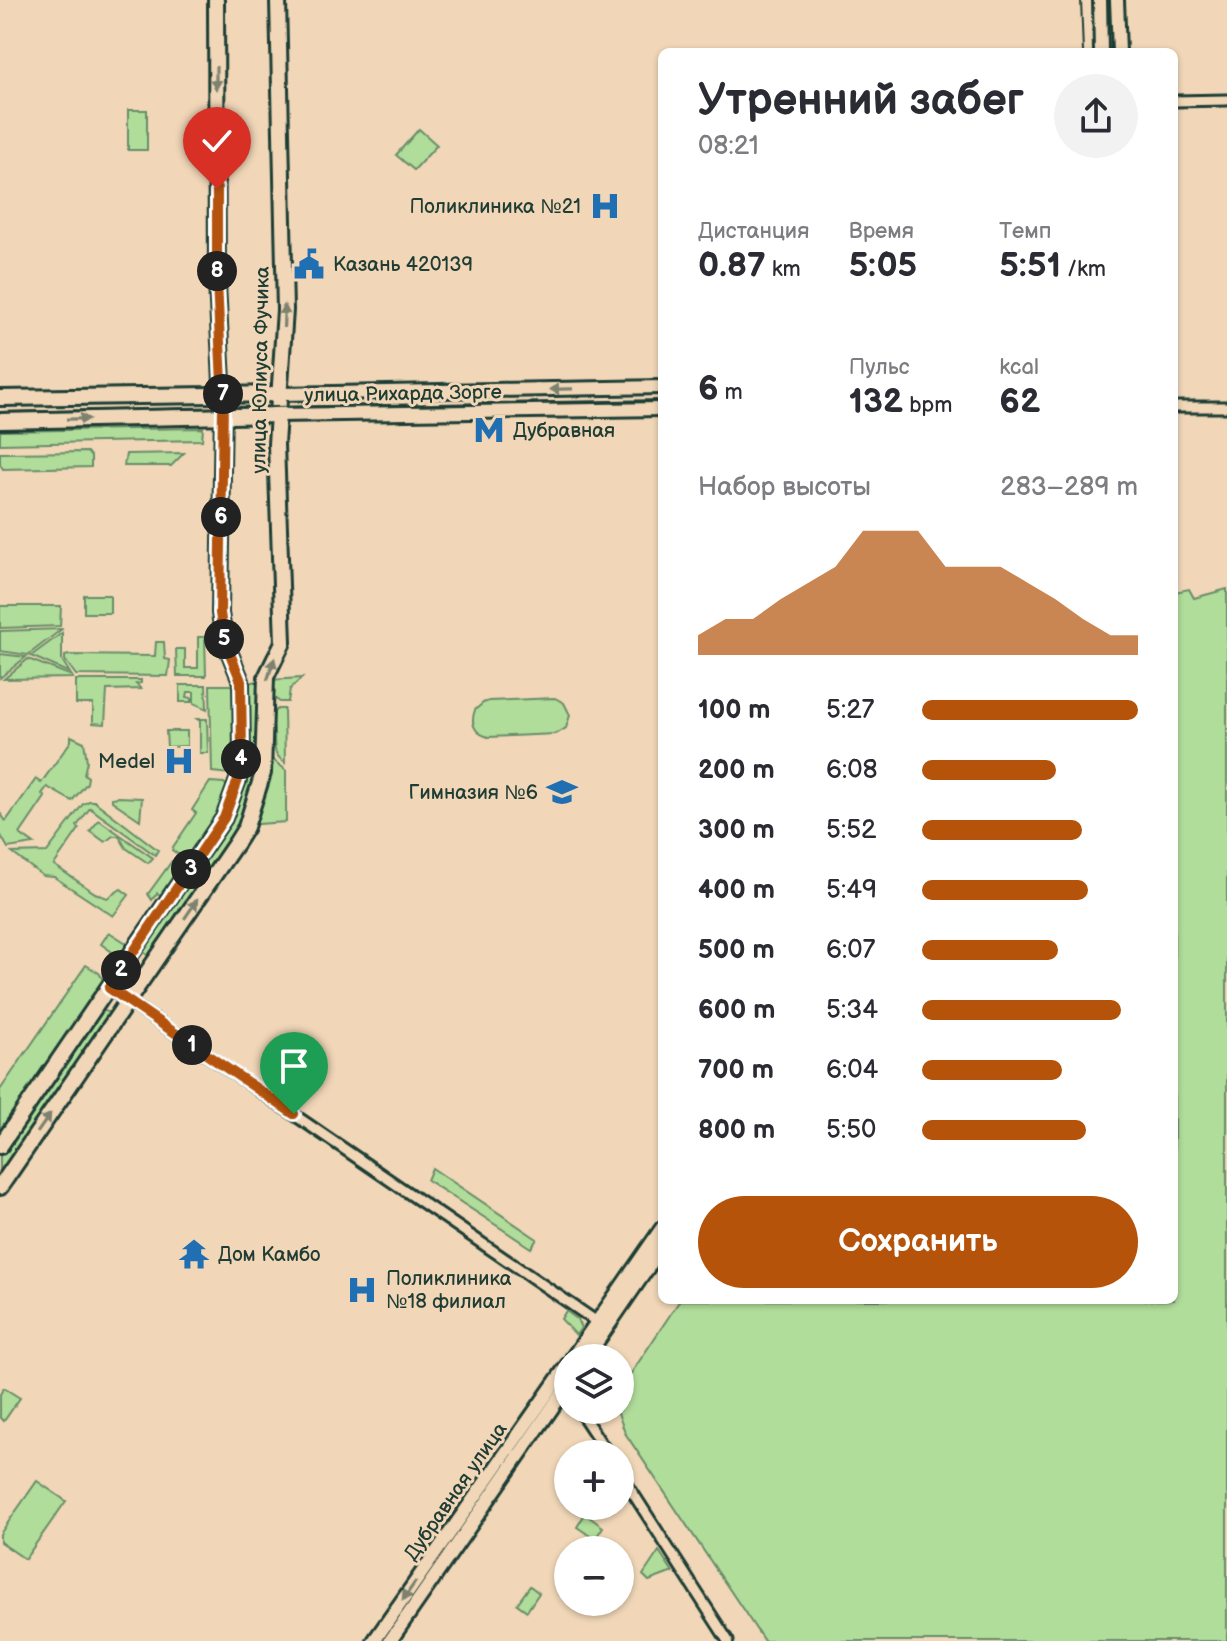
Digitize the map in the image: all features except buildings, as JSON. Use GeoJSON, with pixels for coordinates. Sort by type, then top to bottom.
{"type":"FeatureCollection","features":[{"type":"Feature","properties":{"kind":"main road","name":"улица Юлиуса Фучика"},"geometry":{"type":"LineString","coordinates":[[0,1146],[224,818],[238,780],[242,752],[241,681],[224,639],[220,613],[223,395],[217,283],[216,0]]}},
{"type":"Feature","properties":{"kind":"main road","name":"улица Юлиуса Фучика"},"geometry":{"type":"LineString","coordinates":[[0,1187],[246,827],[263,773],[266,677],[283,642],[276,444],[285,310],[278,0]]}},
{"type":"Feature","properties":{"kind":"main road","name":"улица Рихарда Зорге"},"geometry":{"type":"LineString","coordinates":[[0,398],[280,394]]}},
{"type":"Feature","properties":{"kind":"main road","name":"улица Рихарда Зорге"},"geometry":{"type":"LineString","coordinates":[[0,421],[278,415]]}},
{"type":"Feature","properties":{"kind":"street"},"geometry":{"type":"LineString","coordinates":[[1100,0],[1101,48]]}},
{"type":"Feature","properties":{"kind":"street"},"geometry":{"type":"LineString","coordinates":[[1117,0],[1119,48]]}},
{"type":"Feature","properties":{"kind":"street"},"geometry":{"type":"LineString","coordinates":[[1178,101],[1227,100]]}},
{"type":"Feature","properties":{"kind":"street","name":"улица Рихарда Зорге"},"geometry":{"type":"LineString","coordinates":[[280,394],[658,387]]}},
{"type":"Feature","properties":{"kind":"street"},"geometry":{"type":"LineString","coordinates":[[1178,407],[1227,407]]}},
{"type":"Feature","properties":{"kind":"street","name":"улица Рихарда Зорге"},"geometry":{"type":"LineString","coordinates":[[278,415],[658,409]]}},
{"type":"Feature","properties":{"kind":"street"},"geometry":{"type":"LineString","coordinates":[[109,988],[602,1326]]}},
{"type":"Feature","properties":{"kind":"street"},"geometry":{"type":"LineString","coordinates":[[593,1344],[658,1235]]}},
{"type":"Feature","properties":{"kind":"street"},"geometry":{"type":"LineString","coordinates":[[585,1344],[658,1252]]}},
{"type":"Feature","properties":{"kind":"street","name":"Дубравная улица"},"geometry":{"type":"LineString","coordinates":[[390,1641],[554,1387]]}},
{"type":"Feature","properties":{"kind":"street","name":"Дубравная улица"},"geometry":{"type":"LineString","coordinates":[[374,1641],[515,1450],[554,1404]]}},
{"type":"Feature","properties":{"kind":"street"},"geometry":{"type":"LineString","coordinates":[[634,1495],[728,1641]]}},
{"type":"Feature","properties":{"kind":"green space"},"geometry":{"type":"Polygon","coordinates":[[[128,110],[147,110],[147,150],[128,150],[128,110]]]}},
{"type":"Feature","properties":{"kind":"green space"},"geometry":{"type":"Polygon","coordinates":[[[419,129],[437,145],[414,170],[396,155],[419,129]]]}},
{"type":"Feature","properties":{"kind":"green space"},"geometry":{"type":"Polygon","coordinates":[[[203,428],[202,440],[0,444],[0,431],[203,428]]]}},
{"type":"Feature","properties":{"kind":"green space"},"geometry":{"type":"Polygon","coordinates":[[[87,452],[91,457],[91,467],[3,469],[0,464],[0,453],[87,452]]]}},
{"type":"Feature","properties":{"kind":"green space"},"geometry":{"type":"Polygon","coordinates":[[[184,453],[171,466],[124,466],[126,454],[184,453]]]}},
{"type":"Feature","properties":{"kind":"green space"},"geometry":{"type":"Polygon","coordinates":[[[1189,589],[1194,598],[1227,589],[1227,1641],[764,1641],[622,1424],[634,1424],[634,1369],[677,1304],[1178,1304],[1178,591],[1189,589]]]}},
{"type":"Feature","properties":{"kind":"green space"},"geometry":{"type":"Polygon","coordinates":[[[84,595],[110,595],[110,613],[84,613],[84,595]]]}},
{"type":"Feature","properties":{"kind":"green space"},"geometry":{"type":"Polygon","coordinates":[[[0,606],[61,606],[60,626],[0,628],[0,606]]]}},
{"type":"Feature","properties":{"kind":"green space"},"geometry":{"type":"Polygon","coordinates":[[[62,629],[28,655],[0,651],[0,631],[62,629]]]}},
{"type":"Feature","properties":{"kind":"green space"},"geometry":{"type":"Polygon","coordinates":[[[62,633],[62,660],[70,673],[31,656],[62,633]]]}},
{"type":"Feature","properties":{"kind":"green space"},"geometry":{"type":"Polygon","coordinates":[[[198,637],[205,637],[206,676],[177,676],[176,649],[185,649],[185,668],[198,668],[198,637]]]}},
{"type":"Feature","properties":{"kind":"green space"},"geometry":{"type":"Polygon","coordinates":[[[156,642],[164,642],[165,659],[170,660],[168,676],[76,675],[65,660],[65,656],[69,655],[155,656],[156,642]]]}},
{"type":"Feature","properties":{"kind":"green space"},"geometry":{"type":"Polygon","coordinates":[[[0,654],[26,657],[0,678],[0,654]]]}},
{"type":"Feature","properties":{"kind":"green space"},"geometry":{"type":"Polygon","coordinates":[[[28,659],[72,676],[73,678],[4,679],[28,659]]]}},
{"type":"Feature","properties":{"kind":"green space"},"geometry":{"type":"Polygon","coordinates":[[[302,678],[290,689],[288,702],[280,702],[271,696],[271,680],[302,678]]]}},
{"type":"Feature","properties":{"kind":"green space"},"geometry":{"type":"Polygon","coordinates":[[[76,680],[141,680],[136,684],[141,689],[107,690],[105,724],[93,723],[93,704],[76,704],[76,680]]]}},
{"type":"Feature","properties":{"kind":"green space"},"geometry":{"type":"Polygon","coordinates":[[[259,681],[256,757],[244,811],[236,831],[151,958],[141,950],[227,821],[246,683],[259,681]]]}},
{"type":"Feature","properties":{"kind":"green space"},"geometry":{"type":"Polygon","coordinates":[[[180,685],[206,685],[207,709],[194,703],[194,692],[188,692],[187,697],[192,698],[192,702],[180,702],[180,685]]]}},
{"type":"Feature","properties":{"kind":"green space"},"geometry":{"type":"Polygon","coordinates":[[[210,685],[231,685],[235,688],[236,751],[230,774],[212,772],[210,685]]]}},
{"type":"Feature","properties":{"kind":"green space"},"geometry":{"type":"Polygon","coordinates":[[[555,698],[564,703],[570,715],[566,728],[556,734],[488,737],[474,727],[475,710],[483,703],[555,698]]]}},
{"type":"Feature","properties":{"kind":"green space"},"geometry":{"type":"Polygon","coordinates":[[[278,709],[284,709],[285,763],[275,750],[270,716],[278,709]]]}},
{"type":"Feature","properties":{"kind":"green space"},"geometry":{"type":"Polygon","coordinates":[[[197,719],[207,719],[208,753],[200,753],[200,721],[197,719]]]}},
{"type":"Feature","properties":{"kind":"green space"},"geometry":{"type":"Polygon","coordinates":[[[166,731],[187,731],[187,746],[167,747],[166,731]]]}},
{"type":"Feature","properties":{"kind":"green space"},"geometry":{"type":"Polygon","coordinates":[[[71,736],[84,742],[87,783],[72,801],[47,787],[42,794],[45,797],[20,834],[34,844],[8,848],[0,834],[0,813],[6,821],[36,779],[41,783],[71,741],[71,736]]]}},
{"type":"Feature","properties":{"kind":"green space"},"geometry":{"type":"Polygon","coordinates":[[[270,761],[286,770],[286,822],[258,824],[254,821],[270,761]]]}},
{"type":"Feature","properties":{"kind":"green space"},"geometry":{"type":"Polygon","coordinates":[[[210,782],[224,783],[228,788],[218,817],[191,857],[182,857],[172,850],[173,847],[196,813],[192,810],[210,782]]]}},
{"type":"Feature","properties":{"kind":"green space"},"geometry":{"type":"Polygon","coordinates":[[[112,798],[142,798],[140,820],[112,801],[112,798]]]}},
{"type":"Feature","properties":{"kind":"green space"},"geometry":{"type":"Polygon","coordinates":[[[94,801],[158,850],[155,855],[90,808],[77,826],[79,829],[54,865],[107,898],[121,889],[129,895],[113,916],[54,877],[43,876],[12,853],[47,852],[83,804],[94,801]]]}},
{"type":"Feature","properties":{"kind":"green space"},"geometry":{"type":"Polygon","coordinates":[[[99,820],[153,858],[148,863],[126,848],[119,836],[105,842],[90,831],[99,820]]]}},
{"type":"Feature","properties":{"kind":"green space"},"geometry":{"type":"Polygon","coordinates":[[[172,861],[182,869],[170,890],[162,896],[157,893],[152,900],[148,894],[172,861]]]}},
{"type":"Feature","properties":{"kind":"green space"},"geometry":{"type":"Polygon","coordinates":[[[109,932],[131,946],[123,955],[115,954],[101,944],[109,932]]]}},
{"type":"Feature","properties":{"kind":"green space"},"geometry":{"type":"Polygon","coordinates":[[[86,965],[99,973],[105,983],[0,1136],[0,1090],[86,965]]]}},
{"type":"Feature","properties":{"kind":"green space"},"geometry":{"type":"Polygon","coordinates":[[[100,1010],[108,1012],[109,1018],[0,1177],[0,1153],[100,1010]]]}},
{"type":"Feature","properties":{"kind":"green space"},"geometry":{"type":"Polygon","coordinates":[[[432,1168],[537,1239],[531,1248],[427,1180],[432,1168]]]}},
{"type":"Feature","properties":{"kind":"green space"},"geometry":{"type":"Polygon","coordinates":[[[566,1311],[577,1319],[581,1328],[576,1335],[561,1319],[566,1311]]]}},
{"type":"Feature","properties":{"kind":"green space"},"geometry":{"type":"Polygon","coordinates":[[[4,1388],[20,1398],[4,1421],[0,1418],[0,1394],[4,1388]]]}},
{"type":"Feature","properties":{"kind":"green space"},"geometry":{"type":"Polygon","coordinates":[[[37,1481],[66,1501],[25,1559],[0,1542],[0,1534],[37,1481]]]}},
{"type":"Feature","properties":{"kind":"green space"},"geometry":{"type":"Polygon","coordinates":[[[581,1520],[593,1520],[603,1527],[597,1536],[590,1536],[577,1527],[581,1520]]]}},
{"type":"Feature","properties":{"kind":"green space"},"geometry":{"type":"Polygon","coordinates":[[[659,1551],[673,1572],[649,1581],[643,1575],[659,1551]]]}},
{"type":"Feature","properties":{"kind":"green space"},"geometry":{"type":"Polygon","coordinates":[[[530,1586],[539,1593],[527,1611],[517,1604],[530,1586]]]}},
{"type":"Feature","properties":{"kind":"tram line"},"geometry":{"type":"LineString","coordinates":[[1081,0],[1083,48]]}},
{"type":"Feature","properties":{"kind":"tram line"},"geometry":{"type":"LineString","coordinates":[[0,412],[658,400]]}},
{"type":"Feature","properties":{"kind":"place","name":"Поликлиника №21"},"geometry":{"type":"Point","coordinates":[605,206]}},
{"type":"Feature","properties":{"kind":"place","name":"Казань 420139"},"geometry":{"type":"Point","coordinates":[309,264]}},
{"type":"Feature","properties":{"kind":"place","name":"Дубравная"},"geometry":{"type":"Point","coordinates":[489,430]}},
{"type":"Feature","properties":{"kind":"place","name":"Medel"},"geometry":{"type":"Point","coordinates":[179,761]}},
{"type":"Feature","properties":{"kind":"place","name":"Гимназия №6"},"geometry":{"type":"Point","coordinates":[562,792]}},
{"type":"Feature","properties":{"kind":"place","name":"Дом Камбо"},"geometry":{"type":"Point","coordinates":[194,1254]}},
{"type":"Feature","properties":{"kind":"place","name":"Поликлиника №18 филиал"},"geometry":{"type":"Point","coordinates":[362,1290]}},
{"type":"Feature","properties":{"kind":"route"},"geometry":{"type":"LineString","coordinates":[[217,189],[217,283],[223,372],[220,613],[224,639],[241,681],[242,752],[238,780],[224,818],[109,988],[294,1114]]}}]}
